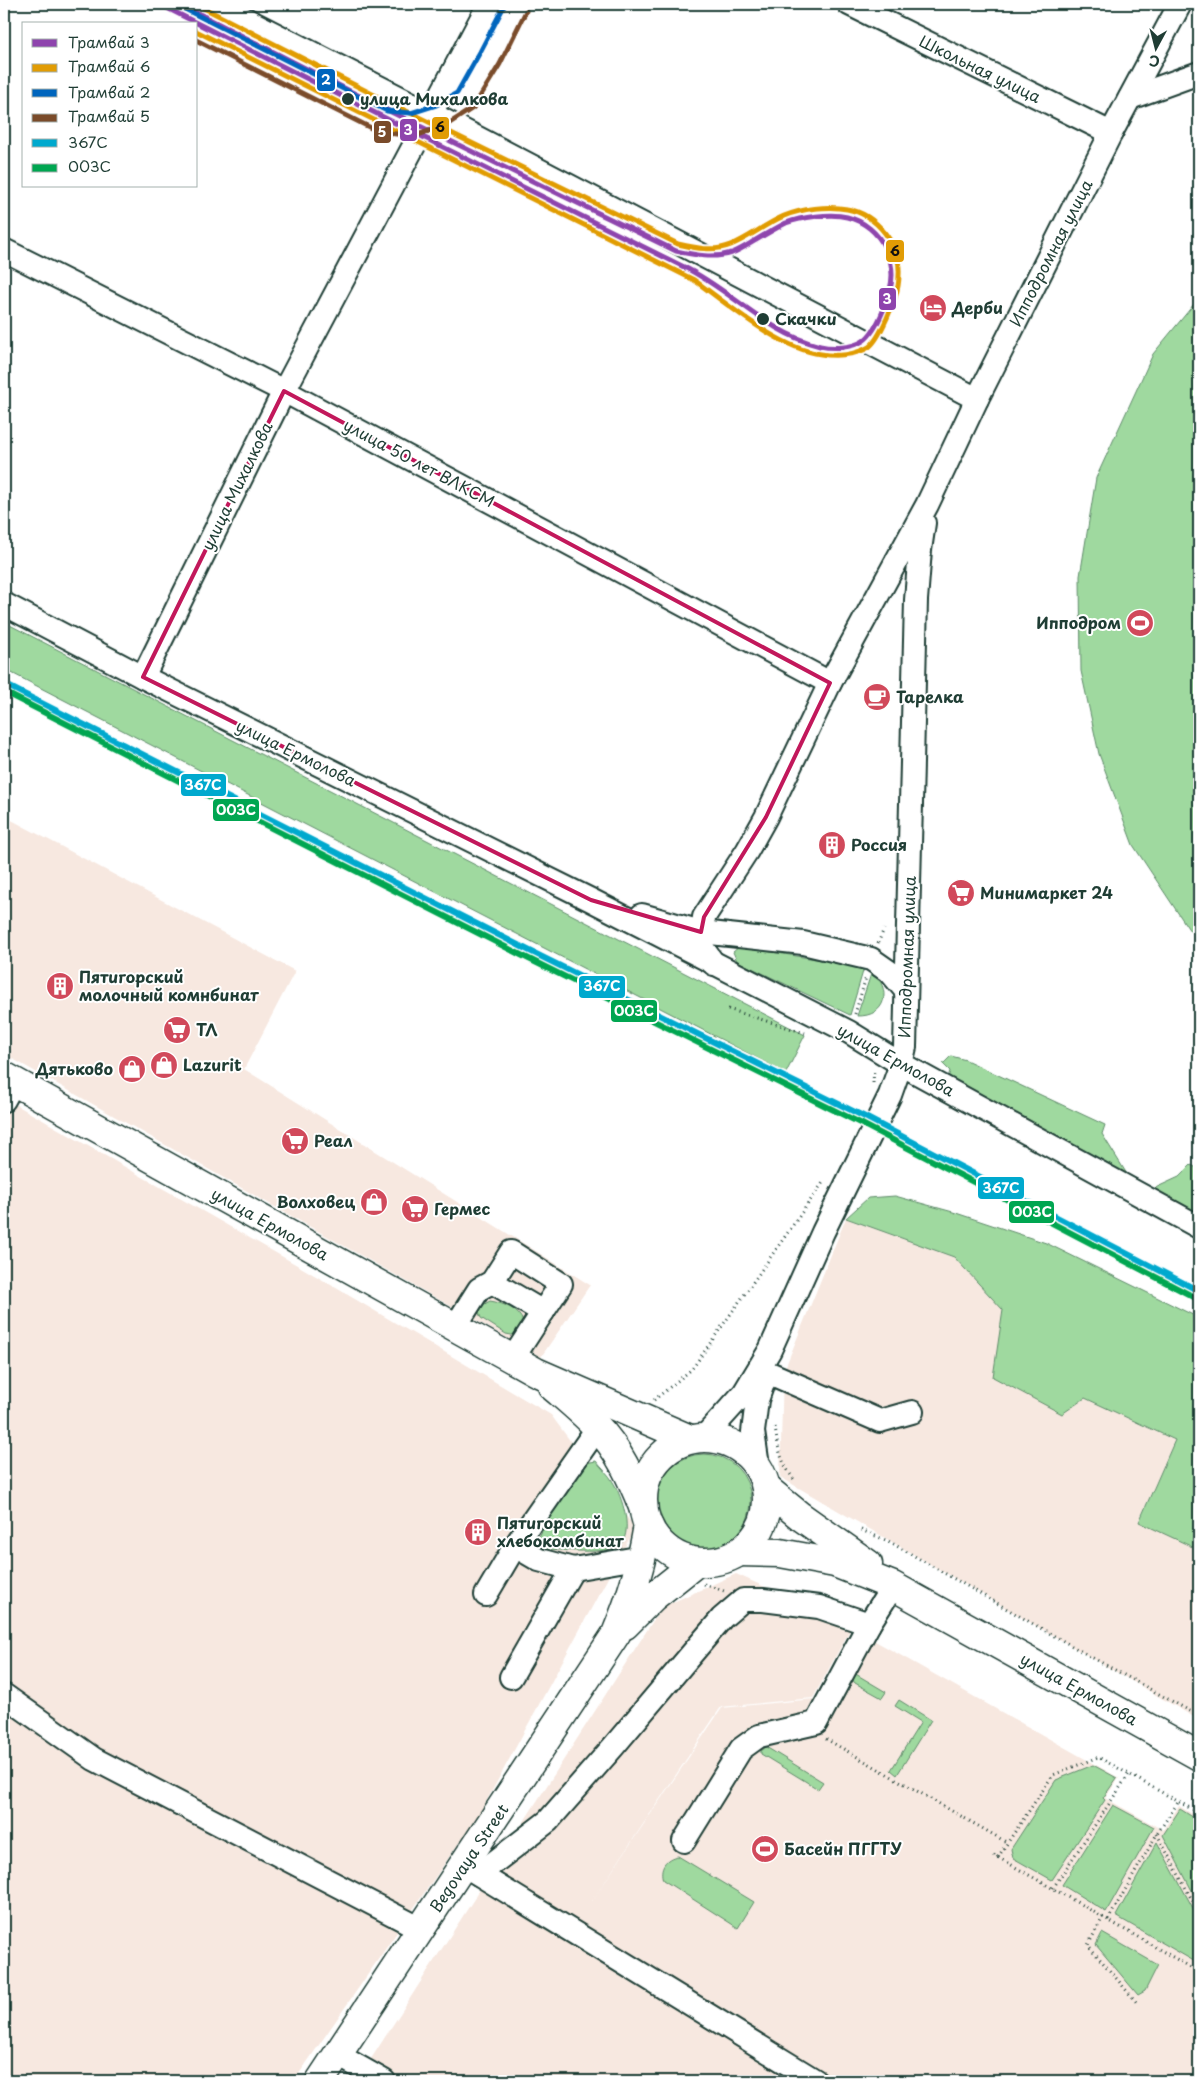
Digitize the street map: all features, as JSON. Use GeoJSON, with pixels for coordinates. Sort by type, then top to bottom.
{"type":"FeatureCollection","features":[{"type":"Feature","properties":{"kind":"main road","name":"улица Ермолова"},"geometry":{"type":"LineString","coordinates":[[7,1086],[536,1372],[637,1415],[697,1437],[731,1443],[746,1452],[763,1477],[851,1553],[958,1622]]}},
{"type":"Feature","properties":{"kind":"main road","name":"улица Ермолова"},"geometry":{"type":"LineString","coordinates":[[536,1372],[598,1427],[631,1477],[645,1516],[656,1539],[668,1550],[682,1558],[697,1562],[719,1560],[740,1552],[753,1540],[763,1525],[768,1507],[763,1477]]}},
{"type":"Feature","properties":{"kind":"main road"},"geometry":{"type":"LineString","coordinates":[[645,1516],[644,1488],[650,1470],[662,1454],[678,1444],[697,1437]]}},
{"type":"Feature","properties":{"kind":"main road","name":"Begovaya Street"},"geometry":{"type":"LineString","coordinates":[[320,2081],[421,1929],[472,1870],[616,1634],[632,1596],[643,1557],[645,1516]]}},
{"type":"Feature","properties":{"kind":"main road","name":"улица Ермолова"},"geometry":{"type":"LineString","coordinates":[[740,1552],[780,1553],[835,1562],[894,1586],[1199,1756]]}},
{"type":"Feature","properties":{"kind":"main road","name":"Begovaya Street"},"geometry":{"type":"LineString","coordinates":[[616,1634],[653,1597],[697,1562]]}},
{"type":"Feature","properties":{"kind":"street"},"geometry":{"type":"LineString","coordinates":[[216,4],[432,114],[977,399]]}},
{"type":"Feature","properties":{"kind":"street","name":"улица Михалкова"},"geometry":{"type":"LineString","coordinates":[[143,677],[284,392],[490,4]]}},
{"type":"Feature","properties":{"kind":"street","name":"Школьная улица"},"geometry":{"type":"LineString","coordinates":[[849,4],[1111,133]]}},
{"type":"Feature","properties":{"kind":"street","name":"Ипподромная улица"},"geometry":{"type":"LineString","coordinates":[[701,932],[704,917],[747,851],[766,817],[830,684],[927,505],[977,399],[1111,133],[1180,4]]}},
{"type":"Feature","properties":{"kind":"street"},"geometry":{"type":"LineString","coordinates":[[1130,98],[1199,73]]}},
{"type":"Feature","properties":{"kind":"street","name":"улица 50 лет ВЛКСМ"},"geometry":{"type":"LineString","coordinates":[[4,250],[284,392],[830,684]]}},
{"type":"Feature","properties":{"kind":"street","name":"Ипподромная улица"},"geometry":{"type":"LineString","coordinates":[[697,1437],[744,1393],[770,1350],[823,1232],[890,1095],[901,1064],[905,1047],[916,600],[920,550],[927,505]]}},
{"type":"Feature","properties":{"kind":"street","name":"улица Ермолова"},"geometry":{"type":"LineString","coordinates":[[4,604],[143,677],[590,900],[849,1032],[901,1064],[1199,1227]]}},
{"type":"Feature","properties":{"kind":"street","name":"улица Ермолова"},"geometry":{"type":"LineString","coordinates":[[590,900],[701,932],[803,943],[871,958],[891,973],[906,991]]}},
{"type":"Feature","properties":{"kind":"street"},"geometry":{"type":"LineString","coordinates":[[701,932],[701,942],[704,950],[714,964]]}},
{"type":"Feature","properties":{"kind":"street"},"geometry":{"type":"LineString","coordinates":[[455,1327],[479,1289],[492,1282],[511,1252],[561,1284],[513,1358]]}},
{"type":"Feature","properties":{"kind":"street"},"geometry":{"type":"LineString","coordinates":[[492,1282],[543,1312]]}},
{"type":"Feature","properties":{"kind":"street","name":"Ипподромная улица"},"geometry":{"type":"LineString","coordinates":[[763,1477],[753,1432],[757,1400],[767,1372],[770,1350]]}},
{"type":"Feature","properties":{"kind":"street"},"geometry":{"type":"LineString","coordinates":[[767,1372],[880,1421],[912,1412]]}},
{"type":"Feature","properties":{"kind":"street"},"geometry":{"type":"LineString","coordinates":[[486,1595],[515,1546],[598,1427]]}},
{"type":"Feature","properties":{"kind":"street"},"geometry":{"type":"LineString","coordinates":[[515,1546],[539,1560],[573,1569],[643,1557]]}},
{"type":"Feature","properties":{"kind":"street"},"geometry":{"type":"LineString","coordinates":[[510,1677],[573,1569]]}},
{"type":"Feature","properties":{"kind":"street"},"geometry":{"type":"LineString","coordinates":[[684,1841],[741,1749],[759,1736],[816,1723],[869,1624],[894,1586]]}},
{"type":"Feature","properties":{"kind":"street"},"geometry":{"type":"LineString","coordinates":[[816,2081],[472,1870],[548,1821],[709,1632],[743,1600],[763,1600],[819,1607],[869,1624]]}},
{"type":"Feature","properties":{"kind":"street"},"geometry":{"type":"LineString","coordinates":[[4,1695],[94,1759],[421,1929]]}},
{"type":"Feature","properties":{"kind":"street"},"geometry":{"type":"LineString","coordinates":[[338,2055],[384,2081]]}},
{"type":"Feature","properties":{"kind":"path"},"geometry":{"type":"LineString","coordinates":[[849,1032],[871,958],[884,929]]}},
{"type":"Feature","properties":{"kind":"path"},"geometry":{"type":"LineString","coordinates":[[728,1009],[809,1034]]}},
{"type":"Feature","properties":{"kind":"path"},"geometry":{"type":"LineString","coordinates":[[871,1062],[875,1066],[872,1085]]}},
{"type":"Feature","properties":{"kind":"path"},"geometry":{"type":"LineString","coordinates":[[637,1415],[692,1369],[830,1173]]}},
{"type":"Feature","properties":{"kind":"path"},"geometry":{"type":"LineString","coordinates":[[774,1425],[778,1450],[784,1468],[796,1483]]}},
{"type":"Feature","properties":{"kind":"path"},"geometry":{"type":"LineString","coordinates":[[855,1528],[888,1541],[1199,1716]]}},
{"type":"Feature","properties":{"kind":"path"},"geometry":{"type":"LineString","coordinates":[[804,1727],[1008,1843]]}},
{"type":"Feature","properties":{"kind":"path"},"geometry":{"type":"LineString","coordinates":[[998,1858],[1053,1775],[1098,1757],[1199,1813]]}},
{"type":"Feature","properties":{"kind":"path"},"geometry":{"type":"LineString","coordinates":[[1053,1888],[1129,1774]]}},
{"type":"Feature","properties":{"kind":"path"},"geometry":{"type":"LineString","coordinates":[[1108,1920],[1157,1834],[1179,1801]]}},
{"type":"Feature","properties":{"kind":"path"},"geometry":{"type":"LineString","coordinates":[[1157,1834],[1199,1913]]}},
{"type":"Feature","properties":{"kind":"path"},"geometry":{"type":"LineString","coordinates":[[994,1855],[1199,1972]]}},
{"type":"Feature","properties":{"kind":"path"},"geometry":{"type":"LineString","coordinates":[[1103,1917],[1088,1944],[1138,2004]]}},
{"type":"Feature","properties":{"kind":"highlighted area"},"geometry":{"type":"Polygon","coordinates":[[[284,391],[830,683],[766,817],[704,917],[701,932],[591,900],[143,677],[284,391]]]}},
{"type":"Feature","properties":{"kind":"shaded area"},"geometry":{"type":"Polygon","coordinates":[[[4,816],[295,971],[244,1069],[590,1285],[541,1357],[4,1054],[4,816]]]}},
{"type":"Feature","properties":{"kind":"shaded area"},"geometry":{"type":"Polygon","coordinates":[[[4,1098],[304,1269],[551,1415],[635,1528],[481,1811],[294,2081],[4,2081],[4,1098]]]}},
{"type":"Feature","properties":{"kind":"shaded area"},"geometry":{"type":"Polygon","coordinates":[[[846,1218],[954,1257],[1085,1398],[1175,1440],[1139,1521],[1199,1550],[1199,1720],[780,1477],[783,1373],[846,1218]]]}},
{"type":"Feature","properties":{"kind":"shaded area"},"geometry":{"type":"Polygon","coordinates":[[[736,1574],[852,1626],[813,1698],[721,1707],[592,1901],[722,1708],[814,1699],[852,1628],[1119,1778],[1105,1798],[1163,1830],[1179,1806],[1199,1818],[1199,2081],[362,2081],[358,2079],[662,1607],[736,1574]]]}},
{"type":"Feature","properties":{"kind":"green space","name":"Ипподpом"},"geometry":{"type":"Polygon","coordinates":[[[1199,298],[1199,940],[1190,931],[1133,845],[1099,754],[1081,671],[1080,576],[1096,478],[1153,354],[1199,298]]]}},
{"type":"Feature","properties":{"kind":"green space"},"geometry":{"type":"Polygon","coordinates":[[[4,622],[805,1035],[786,1073],[4,669],[4,622]]]}},
{"type":"Feature","properties":{"kind":"green space"},"geometry":{"type":"Polygon","coordinates":[[[739,947],[864,968],[850,1015],[737,961],[733,952],[739,947]]]}},
{"type":"Feature","properties":{"kind":"green space"},"geometry":{"type":"Polygon","coordinates":[[[872,971],[882,986],[884,993],[883,1001],[875,1012],[857,1016],[872,971]]]}},
{"type":"Feature","properties":{"kind":"green space"},"geometry":{"type":"Polygon","coordinates":[[[951,1056],[966,1060],[1105,1125],[1102,1134],[1140,1195],[1179,1177],[1191,1165],[1199,1169],[1199,1235],[948,1078],[950,1071],[943,1064],[951,1056]]]}},
{"type":"Feature","properties":{"kind":"green space"},"geometry":{"type":"Polygon","coordinates":[[[895,1196],[953,1212],[1046,1243],[1199,1318],[1199,1550],[1139,1522],[1175,1440],[1085,1398],[1062,1414],[993,1377],[1003,1310],[954,1257],[846,1218],[868,1198],[895,1196]]]}},
{"type":"Feature","properties":{"kind":"green space"},"geometry":{"type":"Polygon","coordinates":[[[490,1301],[505,1305],[521,1317],[523,1322],[517,1336],[506,1334],[481,1318],[477,1308],[490,1301]]]}},
{"type":"Feature","properties":{"kind":"green space"},"geometry":{"type":"Polygon","coordinates":[[[704,1454],[722,1458],[737,1468],[747,1483],[751,1501],[747,1519],[737,1534],[722,1544],[704,1548],[686,1544],[671,1534],[661,1519],[657,1501],[661,1483],[671,1468],[686,1458],[704,1454]]]}},
{"type":"Feature","properties":{"kind":"green space"},"geometry":{"type":"Polygon","coordinates":[[[596,1461],[611,1479],[620,1496],[626,1525],[623,1541],[612,1549],[603,1550],[582,1551],[542,1548],[537,1541],[571,1471],[585,1463],[596,1461]]]}},
{"type":"Feature","properties":{"kind":"green space"},"geometry":{"type":"Polygon","coordinates":[[[854,1673],[886,1692],[882,1698],[855,1683],[851,1678],[854,1673]]]}},
{"type":"Feature","properties":{"kind":"green space"},"geometry":{"type":"Polygon","coordinates":[[[899,1700],[931,1720],[897,1775],[891,1770],[921,1722],[895,1706],[899,1700]]]}},
{"type":"Feature","properties":{"kind":"green space"},"geometry":{"type":"Polygon","coordinates":[[[766,1747],[823,1782],[818,1789],[761,1754],[761,1751],[766,1747]]]}},
{"type":"Feature","properties":{"kind":"green space"},"geometry":{"type":"Polygon","coordinates":[[[1093,1765],[1117,1778],[1103,1798],[1105,1800],[1052,1880],[1013,1858],[1011,1849],[1056,1780],[1093,1765]]]}},
{"type":"Feature","properties":{"kind":"green space"},"geometry":{"type":"Polygon","coordinates":[[[1113,1805],[1154,1827],[1106,1912],[1062,1885],[1113,1805]]]}},
{"type":"Feature","properties":{"kind":"green space"},"geometry":{"type":"Polygon","coordinates":[[[1180,1809],[1199,1821],[1199,1904],[1163,1835],[1180,1809]]]}},
{"type":"Feature","properties":{"kind":"green space"},"geometry":{"type":"Polygon","coordinates":[[[1157,1842],[1199,1919],[1199,1964],[1116,1916],[1157,1842]]]}},
{"type":"Feature","properties":{"kind":"green space"},"geometry":{"type":"Polygon","coordinates":[[[678,1856],[754,1902],[738,1928],[663,1880],[662,1871],[664,1864],[673,1857],[678,1856]]]}},
{"type":"Feature","properties":{"kind":"green space"},"geometry":{"type":"Polygon","coordinates":[[[1102,1933],[1158,1965],[1145,1991],[1138,1995],[1096,1945],[1102,1933]]]}},
{"type":"Feature","properties":{"kind":"tram line","name":"3"},"geometry":{"type":"LineString","coordinates":[[159,4],[195,22]]}},
{"type":"Feature","properties":{"kind":"tram line","name":"2"},"geometry":{"type":"LineString","coordinates":[[175,4],[387,111],[411,113],[436,105],[457,93],[505,4]]}},
{"type":"Feature","properties":{"kind":"tram line","name":"3"},"geometry":{"type":"LineString","coordinates":[[180,4],[387,110],[676,251],[697,255],[725,255],[741,249],[786,223],[808,217],[840,216],[859,221],[879,237],[890,261],[892,272],[890,291],[883,311],[869,336],[853,345],[836,348],[825,347],[801,340],[766,321],[718,287],[684,267],[198,24]]}},
{"type":"Feature","properties":{"kind":"tram line","name":"6"},"geometry":{"type":"LineString","coordinates":[[196,4],[390,103],[678,244],[704,249],[725,247],[738,242],[784,216],[806,210],[832,207],[858,212],[868,217],[885,233],[896,253],[899,264],[897,292],[884,325],[877,338],[869,347],[852,354],[821,354],[788,343],[754,324],[694,280],[198,32]]}},
{"type":"Feature","properties":{"kind":"tram line","name":"5"},"geometry":{"type":"LineString","coordinates":[[198,41],[379,132],[414,136],[445,126],[473,108],[500,64],[526,11]]}},
{"type":"Feature","properties":{"kind":"transit line","name":"367С"},"geometry":{"type":"LineString","coordinates":[[4,684],[532,952],[865,1117],[1199,1291]]}},
{"type":"Feature","properties":{"kind":"transit line","name":"003С"},"geometry":{"type":"LineString","coordinates":[[4,692],[529,959],[862,1124],[1196,1298]]}},
{"type":"Feature","properties":{"kind":"place","name":"улица Михалкова"},"geometry":{"type":"Point","coordinates":[348,99]}},
{"type":"Feature","properties":{"kind":"place","name":"Дерби"},"geometry":{"type":"Point","coordinates":[933,308]}},
{"type":"Feature","properties":{"kind":"place","name":"Скачки"},"geometry":{"type":"Point","coordinates":[763,319]}},
{"type":"Feature","properties":{"kind":"place","name":"Ипподpом"},"geometry":{"type":"Point","coordinates":[1140,623]}},
{"type":"Feature","properties":{"kind":"place","name":"Тарелка"},"geometry":{"type":"Point","coordinates":[877,697]}},
{"type":"Feature","properties":{"kind":"place","name":"Россия"},"geometry":{"type":"Point","coordinates":[832,845]}},
{"type":"Feature","properties":{"kind":"place","name":"Минимаркет 24"},"geometry":{"type":"Point","coordinates":[961,893]}},
{"type":"Feature","properties":{"kind":"place","name":"Пятигорский молочный комнбинат"},"geometry":{"type":"Point","coordinates":[60,986]}},
{"type":"Feature","properties":{"kind":"place","name":"ТЛ"},"geometry":{"type":"Point","coordinates":[177,1030]}},
{"type":"Feature","properties":{"kind":"place","name":"Lazurit"},"geometry":{"type":"Point","coordinates":[164,1065]}},
{"type":"Feature","properties":{"kind":"place","name":"Дятьково"},"geometry":{"type":"Point","coordinates":[132,1069]}},
{"type":"Feature","properties":{"kind":"place","name":"Реал"},"geometry":{"type":"Point","coordinates":[295,1141]}},
{"type":"Feature","properties":{"kind":"place","name":"Волховец"},"geometry":{"type":"Point","coordinates":[374,1202]}},
{"type":"Feature","properties":{"kind":"place","name":"Гермес"},"geometry":{"type":"Point","coordinates":[415,1209]}},
{"type":"Feature","properties":{"kind":"place","name":"Пятигорский хлебокомбинат"},"geometry":{"type":"Point","coordinates":[478,1532]}},
{"type":"Feature","properties":{"kind":"place","name":"Басейн ПГГТУ"},"geometry":{"type":"Point","coordinates":[765,1849]}}]}
